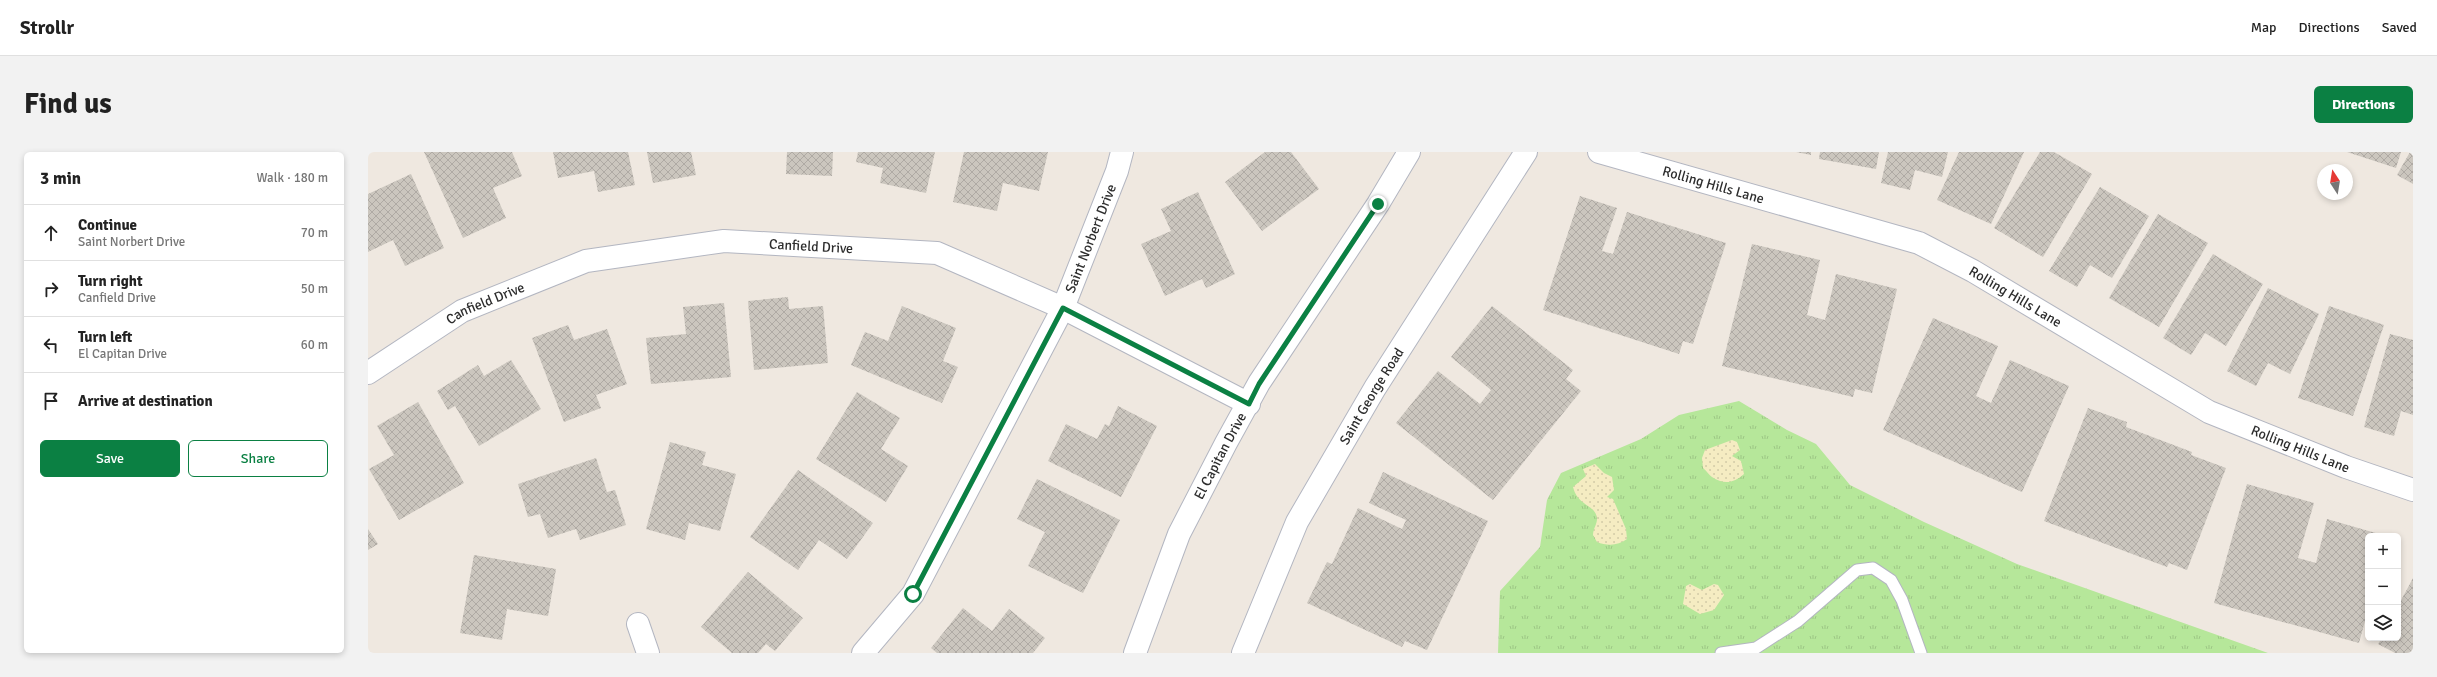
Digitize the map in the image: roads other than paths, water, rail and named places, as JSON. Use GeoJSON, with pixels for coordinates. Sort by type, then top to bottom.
{"type":"FeatureCollection","features":[{"type":"Feature","properties":{"kind":"street","name":"Saint Norbert Drive"},"geometry":{"type":"LineString","coordinates":[[863,653],[913,594],[1063,308],[1122,152]]}},
{"type":"Feature","properties":{"kind":"street","name":"El Capitan Drive"},"geometry":{"type":"LineString","coordinates":[[1135,653],[1179,534],[1226,442],[1259,384],[1378,204],[1410,152]]}},
{"type":"Feature","properties":{"kind":"street","name":"Saint George Road"},"geometry":{"type":"LineString","coordinates":[[1243,653],[1297,522],[1375,388],[1526,152]]}},
{"type":"Feature","properties":{"kind":"street","name":"Rolling Hills Lane"},"geometry":{"type":"LineString","coordinates":[[1599,152],[1919,243],[1972,271],[2209,412],[2346,467],[2413,490]]}},
{"type":"Feature","properties":{"kind":"street","name":"Canfield Drive"},"geometry":{"type":"LineString","coordinates":[[368,373],[462,311],[586,261],[724,241],[937,253],[1063,308],[1249,404]]}},
{"type":"Feature","properties":{"kind":"street"},"geometry":{"type":"LineString","coordinates":[[638,624],[648,653]]}},
{"type":"Feature","properties":{"kind":"lane"},"geometry":{"type":"LineString","coordinates":[[1721,653],[1756,648],[1798,621],[1857,570],[1873,568],[1891,580],[1902,600],[1921,653]]}}]}
